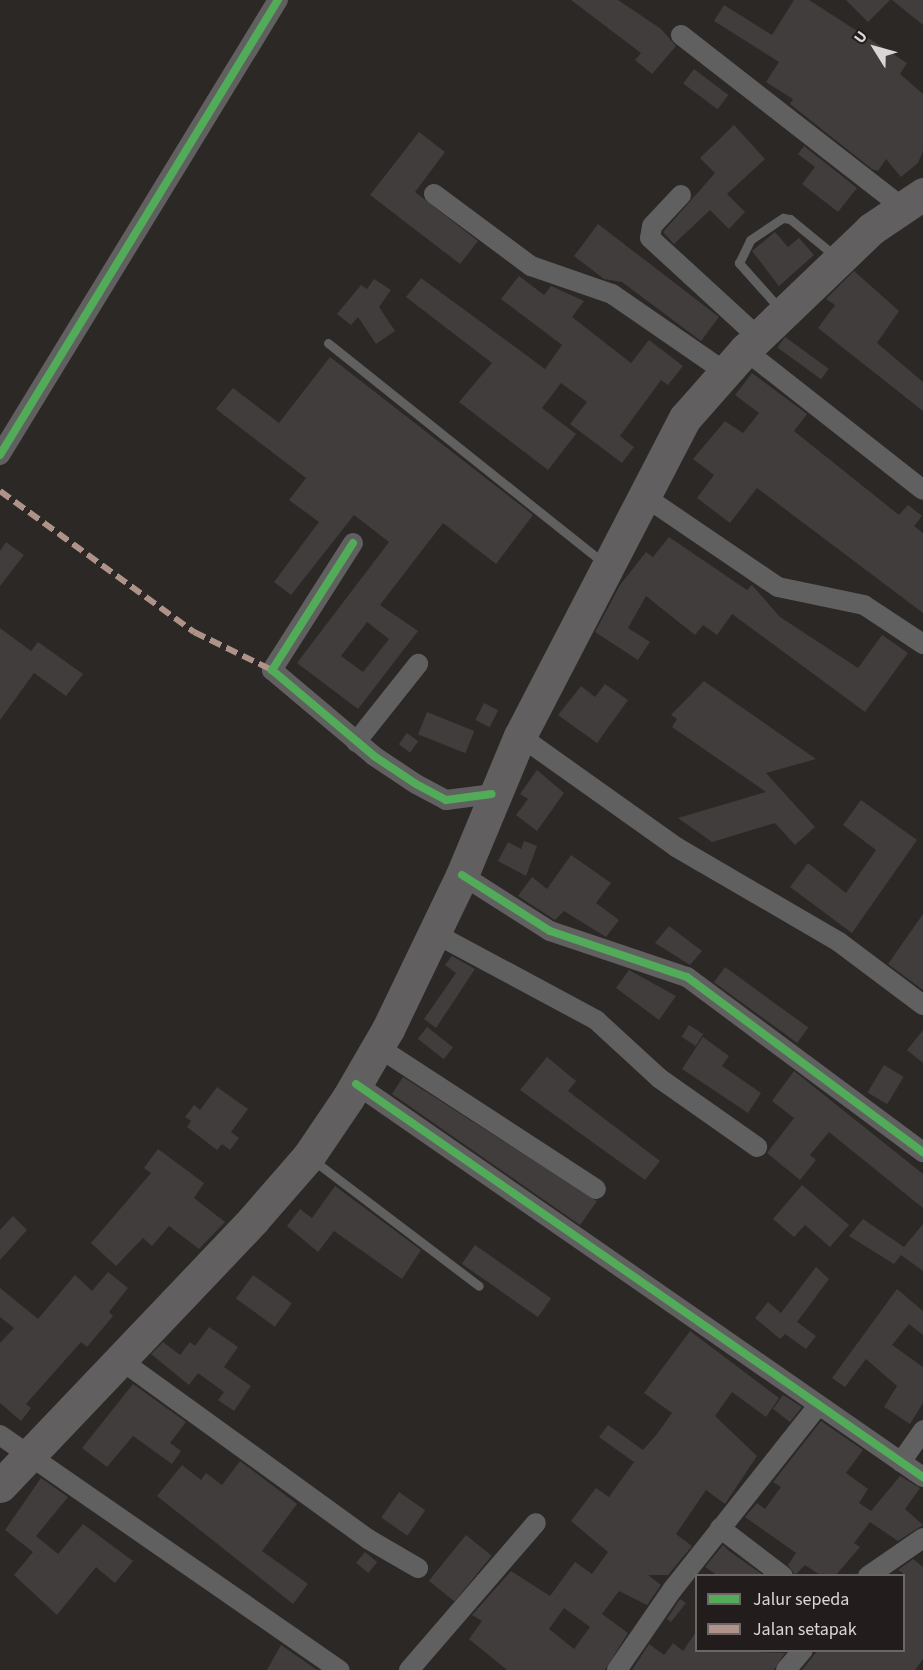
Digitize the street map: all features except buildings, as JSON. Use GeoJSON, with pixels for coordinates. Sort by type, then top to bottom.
{"type":"FeatureCollection","features":[{"type":"Feature","properties":{"kind":"highway"},"geometry":{"type":"LineString","coordinates":[[8,1473],[118,1358],[217,1260],[308,1157],[378,1047],[462,875],[492,794],[520,736],[685,418],[742,353],[783,313],[839,260],[913,201]]}},
{"type":"Feature","properties":{"kind":"street"},"geometry":{"type":"LineString","coordinates":[[0,455],[278,0]]}},
{"type":"Feature","properties":{"kind":"street"},"geometry":{"type":"LineString","coordinates":[[681,34],[913,201]]}},
{"type":"Feature","properties":{"kind":"street"},"geometry":{"type":"LineString","coordinates":[[434,194],[531,266],[612,294],[742,353],[923,490]]}},
{"type":"Feature","properties":{"kind":"street"},"geometry":{"type":"LineString","coordinates":[[681,195],[652,226],[651,238],[742,353]]}},
{"type":"Feature","properties":{"kind":"street"},"geometry":{"type":"LineString","coordinates":[[644,496],[778,587],[864,605],[923,644]]}},
{"type":"Feature","properties":{"kind":"street"},"geometry":{"type":"LineString","coordinates":[[353,543],[272,670],[356,742],[446,800],[492,794]]}},
{"type":"Feature","properties":{"kind":"street"},"geometry":{"type":"LineString","coordinates":[[356,742],[418,664]]}},
{"type":"Feature","properties":{"kind":"street"},"geometry":{"type":"LineString","coordinates":[[520,736],[676,847],[839,942],[922,1007]]}},
{"type":"Feature","properties":{"kind":"street"},"geometry":{"type":"LineString","coordinates":[[462,875],[550,932],[687,977],[923,1152]]}},
{"type":"Feature","properties":{"kind":"street"},"geometry":{"type":"LineString","coordinates":[[434,933],[596,1020],[659,1078],[756,1147]]}},
{"type":"Feature","properties":{"kind":"street"},"geometry":{"type":"LineString","coordinates":[[378,1047],[596,1189]]}},
{"type":"Feature","properties":{"kind":"street"},"geometry":{"type":"LineString","coordinates":[[356,1084],[923,1477]]}},
{"type":"Feature","properties":{"kind":"street"},"geometry":{"type":"LineString","coordinates":[[118,1358],[368,1539],[418,1569]]}},
{"type":"Feature","properties":{"kind":"street"},"geometry":{"type":"LineString","coordinates":[[617,1670],[720,1528],[818,1406]]}},
{"type":"Feature","properties":{"kind":"street"},"geometry":{"type":"LineString","coordinates":[[901,1462],[923,1430]]}},
{"type":"Feature","properties":{"kind":"street"},"geometry":{"type":"LineString","coordinates":[[0,1435],[8,1473],[340,1670]]}},
{"type":"Feature","properties":{"kind":"street"},"geometry":{"type":"LineString","coordinates":[[409,1670],[536,1523]]}},
{"type":"Feature","properties":{"kind":"street"},"geometry":{"type":"LineString","coordinates":[[720,1528],[782,1574]]}},
{"type":"Feature","properties":{"kind":"street"},"geometry":{"type":"LineString","coordinates":[[869,1574],[923,1538]]}},
{"type":"Feature","properties":{"kind":"street"},"geometry":{"type":"LineString","coordinates":[[786,1670],[800,1652]]}},
{"type":"Feature","properties":{"kind":"lane"},"geometry":{"type":"LineString","coordinates":[[783,313],[739,263],[750,240],[783,218],[790,219],[839,260]]}},
{"type":"Feature","properties":{"kind":"lane"},"geometry":{"type":"LineString","coordinates":[[328,343],[608,566]]}},
{"type":"Feature","properties":{"kind":"lane"},"geometry":{"type":"LineString","coordinates":[[308,1157],[478,1286]]}},
{"type":"Feature","properties":{"kind":"marked path"},"geometry":{"type":"LineString","coordinates":[[0,491],[194,632],[272,670]]}},
{"type":"Feature","properties":{"kind":"cycle path"},"geometry":{"type":"LineString","coordinates":[[0,455],[278,0]]}},
{"type":"Feature","properties":{"kind":"cycle path"},"geometry":{"type":"LineString","coordinates":[[353,543],[272,670],[374,756],[416,784],[446,800],[492,794]]}},
{"type":"Feature","properties":{"kind":"cycle path"},"geometry":{"type":"LineString","coordinates":[[462,875],[550,931],[687,977],[923,1152]]}},
{"type":"Feature","properties":{"kind":"cycle path"},"geometry":{"type":"LineString","coordinates":[[356,1084],[923,1477]]}}]}
